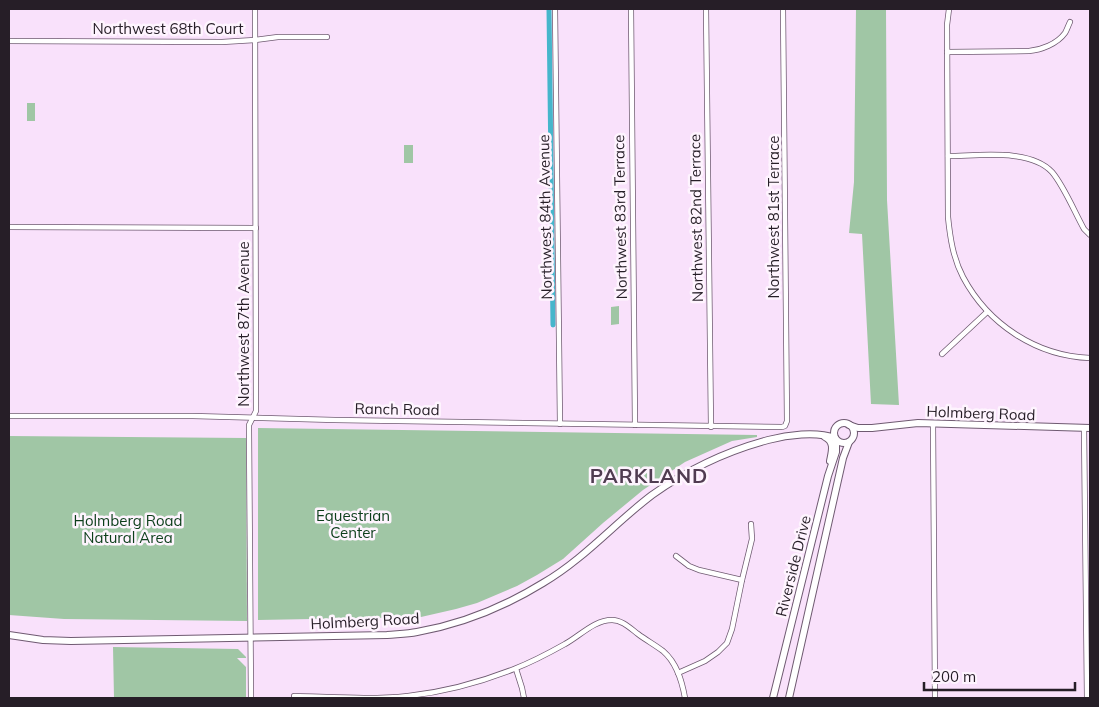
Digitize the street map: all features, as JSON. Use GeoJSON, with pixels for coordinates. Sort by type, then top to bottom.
{"type":"FeatureCollection","features":[{"type":"Feature","properties":{"kind":"street","name":"Northwest 87th Avenue"},"geometry":{"type":"LineString","coordinates":[[251,698],[249,425],[256,411],[255,9]]}},
{"type":"Feature","properties":{"kind":"street","name":"Northwest 84th Avenue"},"geometry":{"type":"LineString","coordinates":[[555,9],[560,424]]}},
{"type":"Feature","properties":{"kind":"street","name":"Northwest 83rd Terrace"},"geometry":{"type":"LineString","coordinates":[[631,9],[635,425]]}},
{"type":"Feature","properties":{"kind":"street","name":"Northwest 82nd Terrace"},"geometry":{"type":"LineString","coordinates":[[706,9],[711,427]]}},
{"type":"Feature","properties":{"kind":"street","name":"Northwest 81st Terrace"},"geometry":{"type":"LineString","coordinates":[[783,9],[787,412],[785,426]]}},
{"type":"Feature","properties":{"kind":"street"},"geometry":{"type":"LineString","coordinates":[[949,9],[947,24],[948,217],[950,238],[963,276],[987,312],[1020,338],[1037,347],[1057,353],[1090,358]]}},
{"type":"Feature","properties":{"kind":"street"},"geometry":{"type":"LineString","coordinates":[[947,52],[1030,52],[1039,50],[1065,33],[1070,22]]}},
{"type":"Feature","properties":{"kind":"street","name":"Northwest 68th Court"},"geometry":{"type":"LineString","coordinates":[[9,41],[222,42],[278,37],[327,37]]}},
{"type":"Feature","properties":{"kind":"street"},"geometry":{"type":"LineString","coordinates":[[948,156],[1022,156],[1043,165],[1059,182],[1084,229],[1090,235]]}},
{"type":"Feature","properties":{"kind":"street"},"geometry":{"type":"LineString","coordinates":[[9,227],[256,228]]}},
{"type":"Feature","properties":{"kind":"street"},"geometry":{"type":"LineString","coordinates":[[942,354],[987,312]]}},
{"type":"Feature","properties":{"kind":"street","name":"Ranch Road"},"geometry":{"type":"LineString","coordinates":[[9,416],[193,416],[711,427],[778,428],[785,426]]}},
{"type":"Feature","properties":{"kind":"street"},"geometry":{"type":"LineString","coordinates":[[843,423],[849,425],[853,429],[851,440],[841,443],[835,439],[834,431],[836,426],[843,423]]}},
{"type":"Feature","properties":{"kind":"street"},"geometry":{"type":"LineString","coordinates":[[933,424],[935,698]]}},
{"type":"Feature","properties":{"kind":"street","name":"Holmberg Road"},"geometry":{"type":"LineString","coordinates":[[849,425],[858,428],[933,424],[1087,428]]}},
{"type":"Feature","properties":{"kind":"street","name":"Holmberg Road"},"geometry":{"type":"LineString","coordinates":[[9,635],[43,640],[71,641],[387,635],[443,626],[474,617],[506,604],[558,574],[574,563],[652,496],[690,471],[721,456],[762,442],[819,434],[836,426]]}},
{"type":"Feature","properties":{"kind":"street","name":"Holmberg Road"},"geometry":{"type":"LineString","coordinates":[[851,440],[872,428]]}},
{"type":"Feature","properties":{"kind":"street"},"geometry":{"type":"LineString","coordinates":[[1087,428],[1087,698]]}},
{"type":"Feature","properties":{"kind":"street"},"geometry":{"type":"LineString","coordinates":[[819,434],[827,437],[832,442],[828,476]]}},
{"type":"Feature","properties":{"kind":"street","name":"Holmberg Road"},"geometry":{"type":"LineString","coordinates":[[819,434],[835,439]]}},
{"type":"Feature","properties":{"kind":"street","name":"Riverside Drive"},"geometry":{"type":"LineString","coordinates":[[773,698],[828,476],[836,452],[835,439]]}},
{"type":"Feature","properties":{"kind":"street","name":"Riverside Drive"},"geometry":{"type":"LineString","coordinates":[[789,698],[843,458],[851,440]]}},
{"type":"Feature","properties":{"kind":"street"},"geometry":{"type":"LineString","coordinates":[[678,673],[705,662],[726,643],[732,629],[752,539],[751,524]]}},
{"type":"Feature","properties":{"kind":"street"},"geometry":{"type":"LineString","coordinates":[[676,556],[688,566],[699,570],[742,580]]}},
{"type":"Feature","properties":{"kind":"street"},"geometry":{"type":"LineString","coordinates":[[294,696],[376,698],[407,697],[438,692],[516,669],[567,643],[600,622],[611,620],[621,622],[663,651],[672,661],[678,673],[685,698]]}},
{"type":"Feature","properties":{"kind":"street"},"geometry":{"type":"LineString","coordinates":[[516,669],[524,698]]}},
{"type":"Feature","properties":{"kind":"green space"},"geometry":{"type":"Polygon","coordinates":[[[856,9],[886,9],[887,200],[899,405],[871,404],[862,234],[849,233],[854,182],[856,9]]]}},
{"type":"Feature","properties":{"kind":"green space"},"geometry":{"type":"Polygon","coordinates":[[[27,103],[35,103],[35,121],[27,121],[27,103]]]}},
{"type":"Feature","properties":{"kind":"green space"},"geometry":{"type":"Polygon","coordinates":[[[404,145],[413,145],[413,163],[404,163],[404,145]]]}},
{"type":"Feature","properties":{"kind":"green space"},"geometry":{"type":"Polygon","coordinates":[[[619,306],[619,324],[611,325],[611,307],[619,306]]]}},
{"type":"Feature","properties":{"kind":"green space","name":"Equestrian Center"},"geometry":{"type":"Polygon","coordinates":[[[258,428],[757,435],[757,437],[732,441],[685,462],[643,490],[563,559],[517,586],[477,603],[421,617],[258,620],[258,428]]]}},
{"type":"Feature","properties":{"kind":"green space","name":"Holmberg Road Natural Area"},"geometry":{"type":"Polygon","coordinates":[[[9,436],[246,438],[247,621],[64,619],[9,615],[9,436]]]}},
{"type":"Feature","properties":{"kind":"green space"},"geometry":{"type":"Polygon","coordinates":[[[113,647],[238,649],[246,657],[237,658],[246,667],[246,698],[114,698],[113,647]]]}},
{"type":"Feature","properties":{"kind":"waterway"},"geometry":{"type":"LineString","coordinates":[[549,9],[553,325]]}},
{"type":"Feature","properties":{"kind":"district","name":"PARKLAND"},"geometry":{"type":"Point","coordinates":[649,475]}}]}
